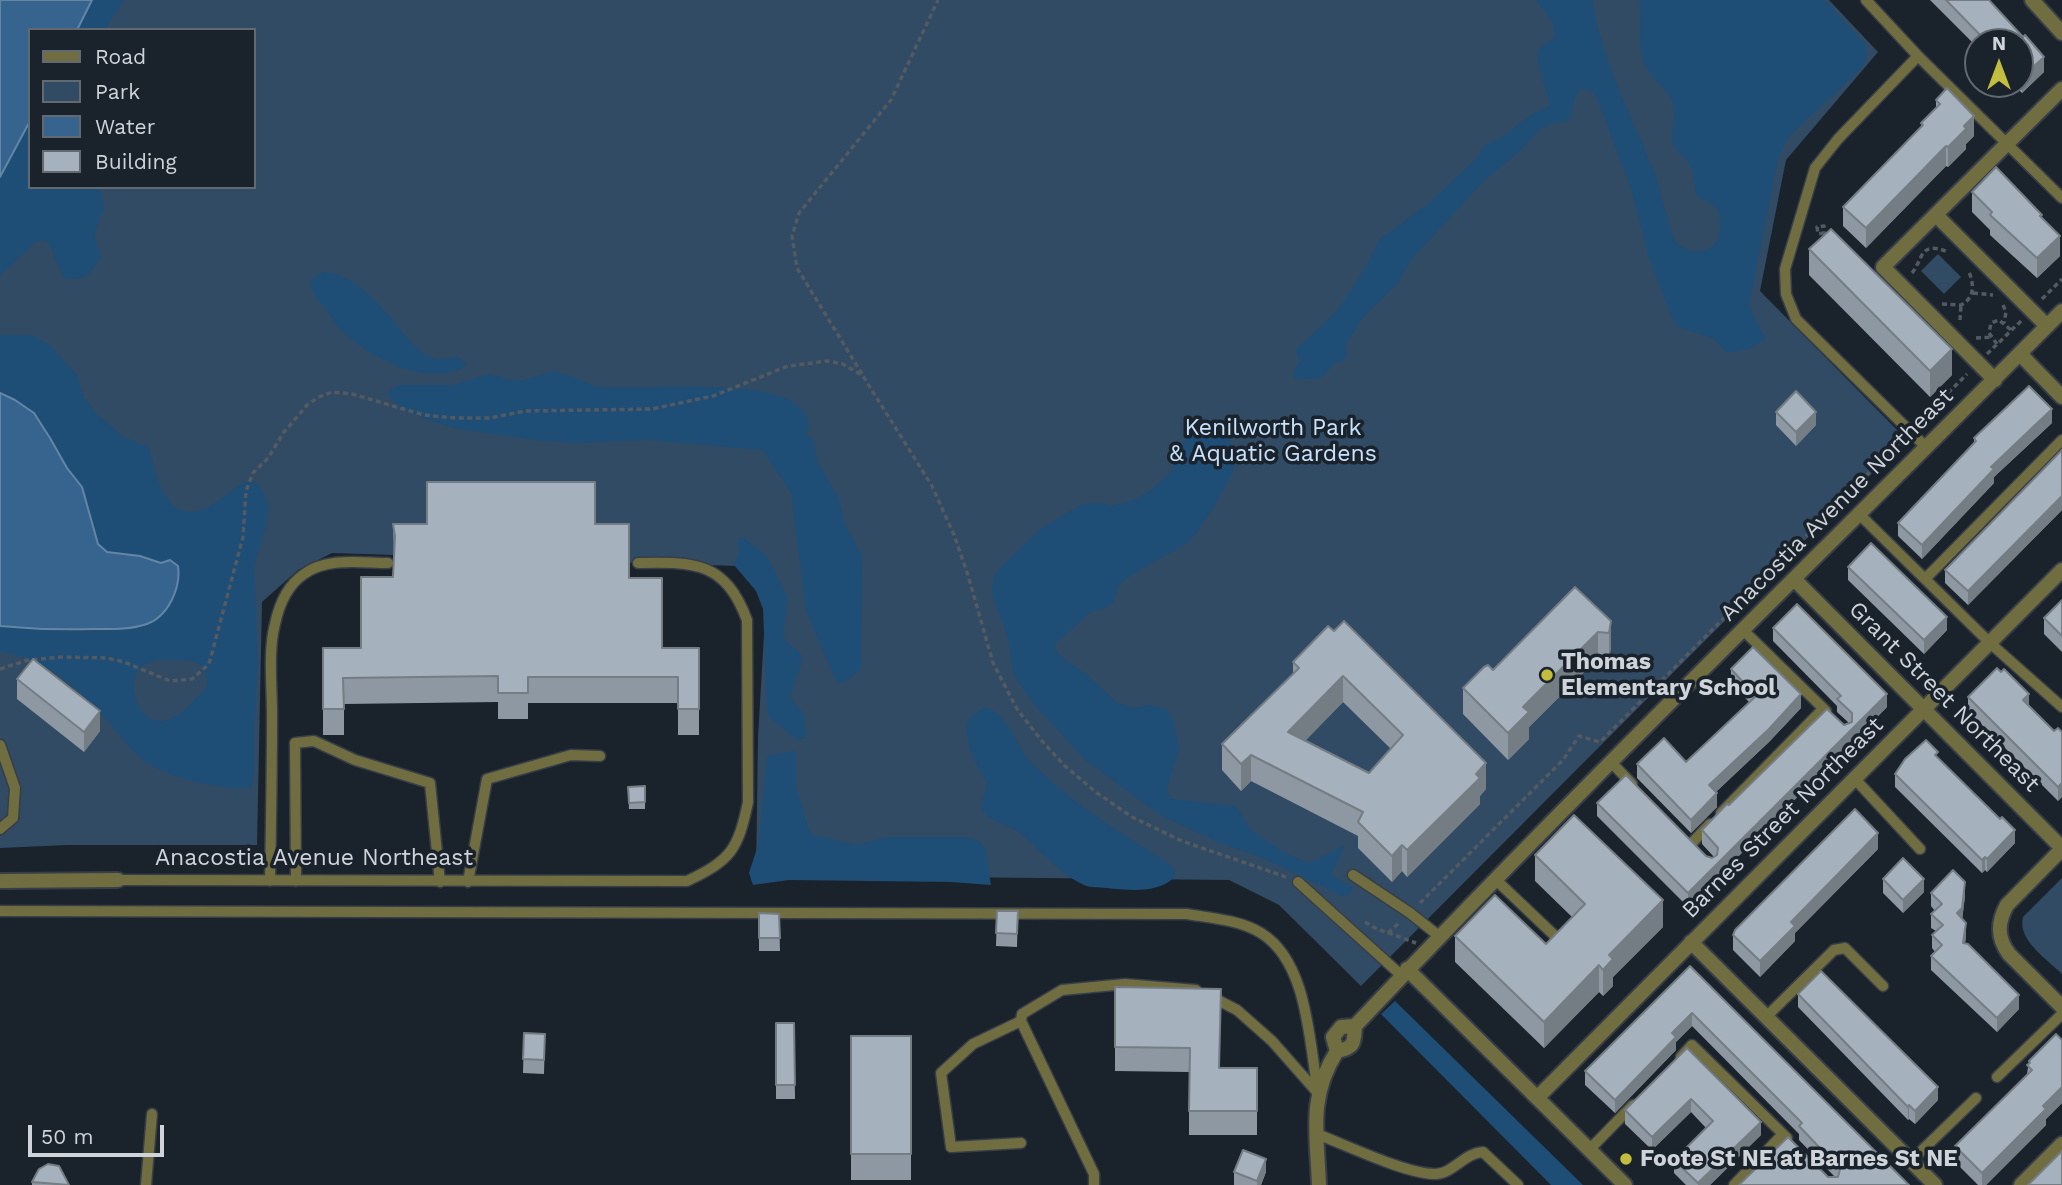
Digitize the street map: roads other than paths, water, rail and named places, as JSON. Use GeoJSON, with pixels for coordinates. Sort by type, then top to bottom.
{"type":"FeatureCollection","features":[{"type":"Feature","properties":{"kind":"street"},"geometry":{"type":"LineString","coordinates":[[2032,0],[2062,33]]}},
{"type":"Feature","properties":{"kind":"street"},"geometry":{"type":"LineString","coordinates":[[1995,380],[1883,267],[2062,89]]}},
{"type":"Feature","properties":{"kind":"street"},"geometry":{"type":"LineString","coordinates":[[1936,215],[2047,326]]}},
{"type":"Feature","properties":{"kind":"street","name":"Anacostia Avenue Northeast"},"geometry":{"type":"LineString","coordinates":[[1318,1093],[1323,1076],[1337,1051],[1347,1049],[1354,1041],[1355,1026],[1404,972],[2062,311]]}},
{"type":"Feature","properties":{"kind":"street"},"geometry":{"type":"LineString","coordinates":[[2020,354],[2062,397]]}},
{"type":"Feature","properties":{"kind":"street","name":"Barnes Street Northeast"},"geometry":{"type":"LineString","coordinates":[[1537,1098],[2062,570]]}},
{"type":"Feature","properties":{"kind":"street","name":"Grant Street Northeast"},"geometry":{"type":"LineString","coordinates":[[1794,580],[1925,708],[2062,848]]}},
{"type":"Feature","properties":{"kind":"street"},"geometry":{"type":"LineString","coordinates":[[2062,848],[2007,905],[2001,914],[1999,930],[2003,946],[2009,954],[2062,1007]]}},
{"type":"Feature","properties":{"kind":"street","name":"Anacostia Avenue Northeast"},"geometry":{"type":"LineString","coordinates":[[0,881],[118,880]]}},
{"type":"Feature","properties":{"kind":"street"},"geometry":{"type":"LineString","coordinates":[[1691,942],[1935,1185]]}},
{"type":"Feature","properties":{"kind":"street"},"geometry":{"type":"LineString","coordinates":[[1404,972],[1625,1185]]}},
{"type":"Feature","properties":{"kind":"street"},"geometry":{"type":"LineString","coordinates":[[1318,1093],[1320,1185]]}},
{"type":"Feature","properties":{"kind":"street"},"geometry":{"type":"LineString","coordinates":[[2021,1185],[2062,1144]]}},
{"type":"Feature","properties":{"kind":"lane"},"geometry":{"type":"LineString","coordinates":[[1866,0],[1918,56],[2062,198]]}},
{"type":"Feature","properties":{"kind":"lane"},"geometry":{"type":"LineString","coordinates":[[1918,56],[1838,139],[1815,168],[1785,269],[1786,294],[1796,319],[1926,447]]}},
{"type":"Feature","properties":{"kind":"lane"},"geometry":{"type":"LineString","coordinates":[[1925,579],[2062,440]]}},
{"type":"Feature","properties":{"kind":"lane"},"geometry":{"type":"LineString","coordinates":[[1859,514],[1990,643],[2062,707]]}},
{"type":"Feature","properties":{"kind":"lane","name":"Anacostia Avenue Northeast"},"geometry":{"type":"LineString","coordinates":[[118,880],[687,881],[715,868],[734,849],[743,828],[748,802],[747,620],[729,584],[708,570],[683,562],[638,563]]}},
{"type":"Feature","properties":{"kind":"lane"},"geometry":{"type":"LineString","coordinates":[[270,881],[272,660],[274,626],[280,605],[290,588],[304,574],[321,566],[338,563],[388,563]]}},
{"type":"Feature","properties":{"kind":"lane"},"geometry":{"type":"LineString","coordinates":[[1682,834],[1694,847],[1827,712],[1744,631]]}},
{"type":"Feature","properties":{"kind":"lane"},"geometry":{"type":"LineString","coordinates":[[296,881],[295,743],[314,741],[355,760],[430,783],[440,882]]}},
{"type":"Feature","properties":{"kind":"lane"},"geometry":{"type":"LineString","coordinates":[[0,745],[15,788],[13,818],[0,829]]}},
{"type":"Feature","properties":{"kind":"lane"},"geometry":{"type":"LineString","coordinates":[[468,882],[487,779],[571,755],[600,756]]}},
{"type":"Feature","properties":{"kind":"lane"},"geometry":{"type":"LineString","coordinates":[[1611,762],[1636,788]]}},
{"type":"Feature","properties":{"kind":"lane"},"geometry":{"type":"LineString","coordinates":[[1855,779],[1920,849]]}},
{"type":"Feature","properties":{"kind":"lane"},"geometry":{"type":"LineString","coordinates":[[1353,875],[1439,936]]}},
{"type":"Feature","properties":{"kind":"lane"},"geometry":{"type":"LineString","coordinates":[[1495,879],[1554,935]]}},
{"type":"Feature","properties":{"kind":"lane"},"geometry":{"type":"LineString","coordinates":[[1298,882],[1404,972]]}},
{"type":"Feature","properties":{"kind":"lane"},"geometry":{"type":"LineString","coordinates":[[0,911],[1187,914],[1229,920],[1261,933],[1287,956],[1299,982],[1318,1093]]}},
{"type":"Feature","properties":{"kind":"lane"},"geometry":{"type":"LineString","coordinates":[[1766,1017],[1834,950],[1845,948],[1883,986]]}},
{"type":"Feature","properties":{"kind":"lane"},"geometry":{"type":"LineString","coordinates":[[1094,1185],[1094,1174],[1021,1021],[1022,1014],[1062,990],[1125,984],[1194,989],[1237,1010],[1272,1041],[1318,1093]]}},
{"type":"Feature","properties":{"kind":"lane"},"geometry":{"type":"LineString","coordinates":[[1997,1077],[2062,1014]]}},
{"type":"Feature","properties":{"kind":"lane"},"geometry":{"type":"LineString","coordinates":[[1021,1021],[973,1044],[941,1073],[951,1147],[1021,1143]]}},
{"type":"Feature","properties":{"kind":"lane"},"geometry":{"type":"LineString","coordinates":[[1673,1064],[1692,1045],[1792,1143]]}},
{"type":"Feature","properties":{"kind":"lane"},"geometry":{"type":"LineString","coordinates":[[1590,1150],[1644,1094]]}},
{"type":"Feature","properties":{"kind":"lane"},"geometry":{"type":"LineString","coordinates":[[1911,1161],[1976,1098]]}},
{"type":"Feature","properties":{"kind":"lane"},"geometry":{"type":"LineString","coordinates":[[146,1185],[152,1114]]}},
{"type":"Feature","properties":{"kind":"lane"},"geometry":{"type":"LineString","coordinates":[[1317,1134],[1405,1168],[1433,1174],[1443,1172],[1474,1153],[1483,1152],[1518,1185]]}},
{"type":"Feature","properties":{"kind":"lane"},"geometry":{"type":"LineString","coordinates":[[1734,1185],[1783,1134]]}},
{"type":"Feature","properties":{"kind":"water"},"geometry":{"type":"Polygon","coordinates":[[[0,0],[92,0],[78,28],[28,28],[28,125],[0,177],[0,0]]]}},
{"type":"Feature","properties":{"kind":"water"},"geometry":{"type":"Polygon","coordinates":[[[0,393],[34,413],[67,468],[82,487],[98,544],[107,552],[140,556],[161,563],[170,560],[178,566],[178,583],[172,600],[155,620],[120,629],[35,629],[0,626],[0,393]]]}},
{"type":"Feature","properties":{"kind":"place","name":"Thomas Elementary School"},"geometry":{"type":"Point","coordinates":[1547,675]}},
{"type":"Feature","properties":{"kind":"place","name":"Foote St NE at Barnes St NE"},"geometry":{"type":"Point","coordinates":[1626,1159]}},
{"type":"Feature","properties":{"kind":"park label","name":"Kenilworth Park & Aquatic Gardens"},"geometry":{"type":"Point","coordinates":[1273,441]}}]}
